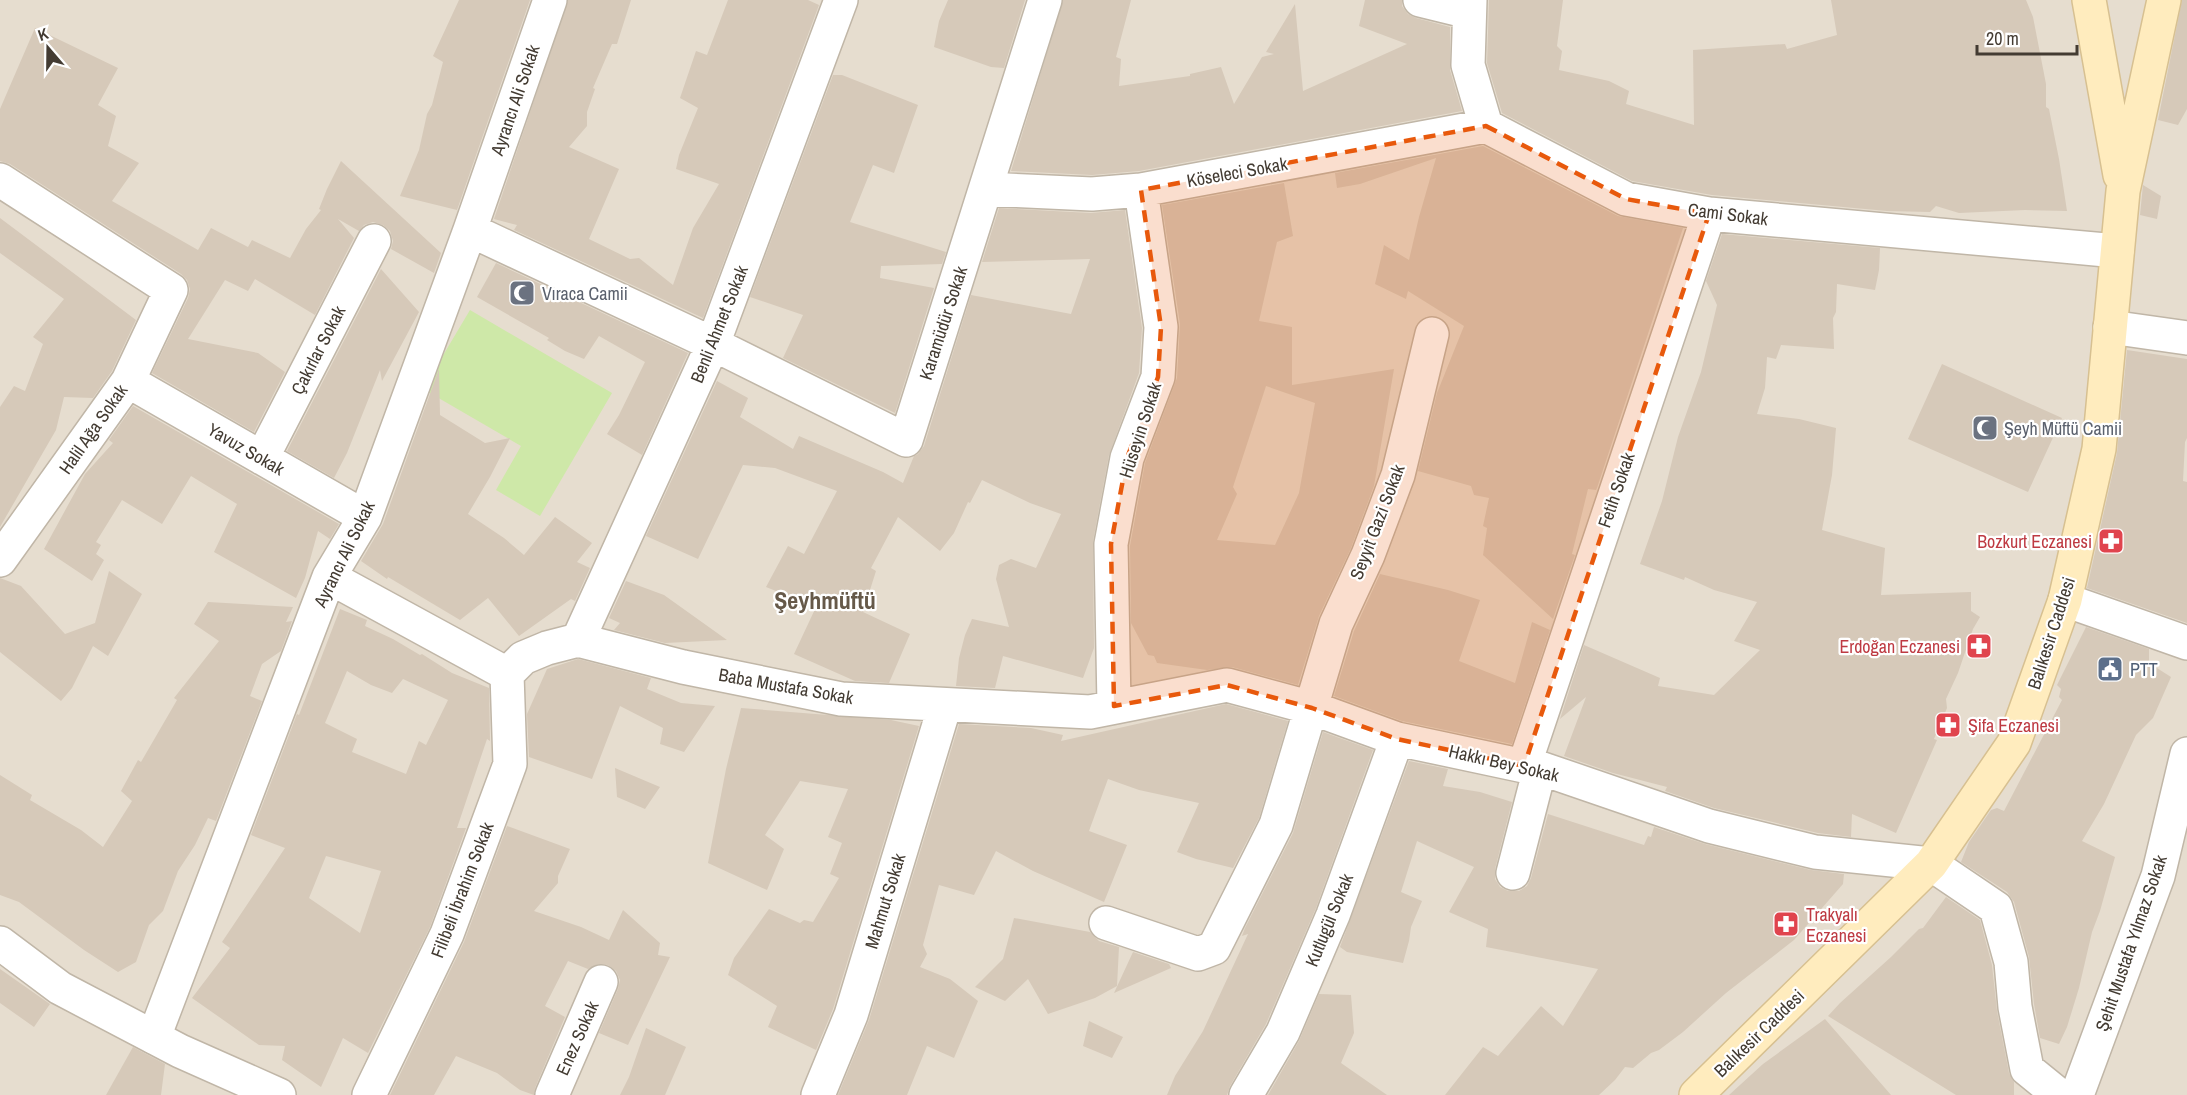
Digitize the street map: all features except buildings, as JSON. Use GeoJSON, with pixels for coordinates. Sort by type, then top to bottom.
{"type":"FeatureCollection","features":[{"type":"Feature","properties":{"kind":"main road","name":"Balıkesir Caddesi"},"geometry":{"type":"LineString","coordinates":[[2090,0],[2123,191]]}},
{"type":"Feature","properties":{"kind":"main road","name":"Balıkesir Caddesi"},"geometry":{"type":"LineString","coordinates":[[1696,1095],[1930,864],[2014,743],[2065,600],[2099,449],[2123,191],[2164,0]]}},
{"type":"Feature","properties":{"kind":"street","name":"Ayrancı Ali Sokak"},"geometry":{"type":"LineString","coordinates":[[154,1037],[329,576],[365,517],[470,230],[550,0]]}},
{"type":"Feature","properties":{"kind":"street","name":"Benli Ahmet Sokak"},"geometry":{"type":"LineString","coordinates":[[578,640],[713,344],[841,0]]}},
{"type":"Feature","properties":{"kind":"street","name":"Karamüdür Sokak"},"geometry":{"type":"LineString","coordinates":[[713,344],[906,440],[1045,0]]}},
{"type":"Feature","properties":{"kind":"street"},"geometry":{"type":"LineString","coordinates":[[1420,0],[1470,6],[1468,65],[1485,126]]}},
{"type":"Feature","properties":{"kind":"street","name":"Köseleci Sokak"},"geometry":{"type":"LineString","coordinates":[[986,189],[1092,194],[1141,190],[1485,126]]}},
{"type":"Feature","properties":{"kind":"street","name":"Cami Sokak"},"geometry":{"type":"LineString","coordinates":[[1485,126],[1626,199],[1709,214],[2117,251]]}},
{"type":"Feature","properties":{"kind":"street","name":"Halil Ağa Sokak"},"geometry":{"type":"LineString","coordinates":[[0,180],[171,290],[128,381],[0,560]]}},
{"type":"Feature","properties":{"kind":"street","name":"Hüseyin Sokak"},"geometry":{"type":"LineString","coordinates":[[1114,706],[1111,544],[1127,458],[1158,377],[1159,367],[1161,327],[1141,190]]}},
{"type":"Feature","properties":{"kind":"street","name":"Fetih Sokak"},"geometry":{"type":"LineString","coordinates":[[1513,873],[1532,767],[1709,214]]}},
{"type":"Feature","properties":{"kind":"street"},"geometry":{"type":"LineString","coordinates":[[470,230],[713,344]]}},
{"type":"Feature","properties":{"kind":"street","name":"Çakırlar Sokak"},"geometry":{"type":"LineString","coordinates":[[262,458],[374,241]]}},
{"type":"Feature","properties":{"kind":"street"},"geometry":{"type":"LineString","coordinates":[[2110,327],[2187,338]]}},
{"type":"Feature","properties":{"kind":"street","name":"Seyyit Gazi Sokak"},"geometry":{"type":"LineString","coordinates":[[1106,923],[1198,954],[1214,948],[1276,825],[1336,624],[1368,555],[1398,475],[1432,334]]}},
{"type":"Feature","properties":{"kind":"street","name":"Yavuz Sokak"},"geometry":{"type":"LineString","coordinates":[[128,381],[365,517]]}},
{"type":"Feature","properties":{"kind":"street"},"geometry":{"type":"LineString","coordinates":[[329,576],[507,674]]}},
{"type":"Feature","properties":{"kind":"street"},"geometry":{"type":"LineString","coordinates":[[2065,600],[2187,643]]}},
{"type":"Feature","properties":{"kind":"street","name":"Baba Mustafa Sokak"},"geometry":{"type":"LineString","coordinates":[[507,674],[524,658],[547,648],[578,640],[683,667],[841,699],[1090,712],[1114,706]]}},
{"type":"Feature","properties":{"kind":"street","name":"Filibeli İbrahim Sokak"},"geometry":{"type":"LineString","coordinates":[[369,1095],[447,934],[510,764],[507,674]]}},
{"type":"Feature","properties":{"kind":"street","name":"Hakkı Bey Sokak"},"geometry":{"type":"LineString","coordinates":[[1114,706],[1227,685],[1312,708],[1397,739],[1532,767],[1709,826],[1815,852],[1930,864]]}},
{"type":"Feature","properties":{"kind":"street","name":"Mahmut Sokak"},"geometry":{"type":"LineString","coordinates":[[818,1095],[851,1015],[945,705]]}},
{"type":"Feature","properties":{"kind":"street","name":"Kutlugül Sokak"},"geometry":{"type":"LineString","coordinates":[[1246,1095],[1283,1032],[1333,915],[1397,739]]}},
{"type":"Feature","properties":{"kind":"street","name":"Şehit Mustafa Yılmaz Sokak"},"geometry":{"type":"LineString","coordinates":[[2077,1095],[2158,876],[2187,754]]}},
{"type":"Feature","properties":{"kind":"street"},"geometry":{"type":"LineString","coordinates":[[1930,864],[1996,908],[2012,962],[2015,1007],[2027,1070],[2059,1095]]}},
{"type":"Feature","properties":{"kind":"street"},"geometry":{"type":"LineString","coordinates":[[0,943],[60,988],[180,1051],[279,1095]]}},
{"type":"Feature","properties":{"kind":"street","name":"Enez Sokak"},"geometry":{"type":"LineString","coordinates":[[552,1095],[601,982]]}},
{"type":"Feature","properties":{"kind":"highlighted area"},"geometry":{"type":"Polygon","coordinates":[[[1486,126],[1626,199],[1709,214],[1524,766],[1397,739],[1312,708],[1227,685],[1114,706],[1111,544],[1127,458],[1158,377],[1161,327],[1141,190],[1486,126]]]}},
{"type":"Feature","properties":{"kind":"shaded area"},"geometry":{"type":"Polygon","coordinates":[[[0,0],[2187,0],[2187,1095],[0,1095],[0,0]]]}},
{"type":"Feature","properties":{"kind":"green space"},"geometry":{"type":"Polygon","coordinates":[[[470,310],[612,393],[540,516],[496,490],[521,446],[423,389],[470,310]]]}},
{"type":"Feature","properties":{"kind":"place","name":"Vıraca Camii"},"geometry":{"type":"Point","coordinates":[522,293]}},
{"type":"Feature","properties":{"kind":"place","name":"Şeyh Müftü Camii"},"geometry":{"type":"Point","coordinates":[1985,428]}},
{"type":"Feature","properties":{"kind":"place","name":"Bozkurt Eczanesi"},"geometry":{"type":"Point","coordinates":[2111,541]}},
{"type":"Feature","properties":{"kind":"place","name":"Erdoğan Eczanesi"},"geometry":{"type":"Point","coordinates":[1979,646]}},
{"type":"Feature","properties":{"kind":"place","name":"PTT"},"geometry":{"type":"Point","coordinates":[2110,669]}},
{"type":"Feature","properties":{"kind":"place","name":"Şifa Eczanesi"},"geometry":{"type":"Point","coordinates":[1948,725]}},
{"type":"Feature","properties":{"kind":"place","name":"Trakyalı Eczanesi"},"geometry":{"type":"Point","coordinates":[1786,924]}},
{"type":"Feature","properties":{"kind":"district","name":"Şeyhmüftü"},"geometry":{"type":"Point","coordinates":[825,600]}}]}
